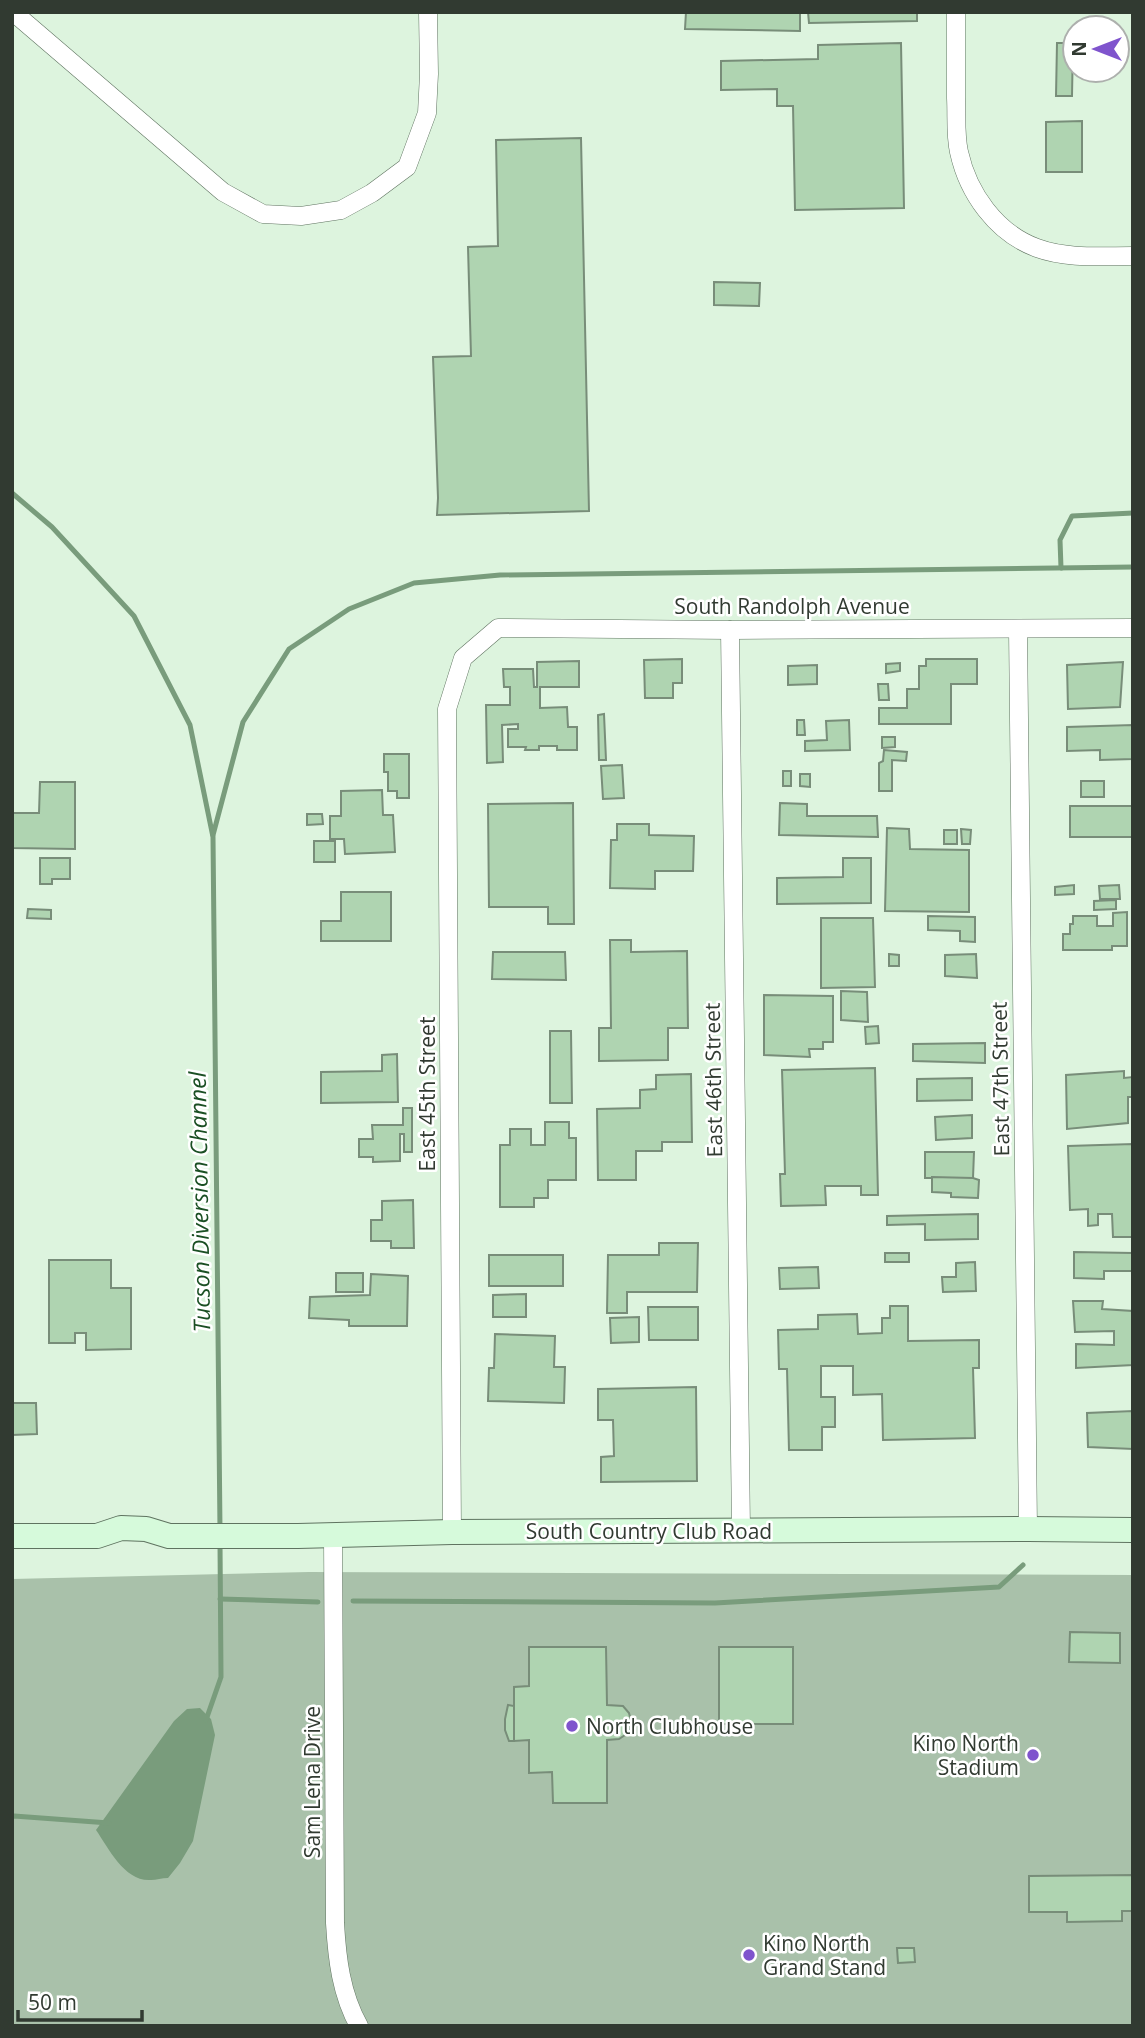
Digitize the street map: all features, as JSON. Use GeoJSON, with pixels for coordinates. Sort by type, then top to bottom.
{"type":"FeatureCollection","features":[{"type":"Feature","properties":{"kind":"street"},"geometry":{"type":"LineString","coordinates":[[13,12],[223,192],[263,214],[301,216],[341,210],[372,193],[407,167],[427,113],[428,12]]}},
{"type":"Feature","properties":{"kind":"street"},"geometry":{"type":"LineString","coordinates":[[956,12],[956,130],[959,152],[969,182],[982,205],[1006,231],[1038,248],[1080,256],[1133,256]]}},
{"type":"Feature","properties":{"kind":"street","name":"South Randolph Avenue"},"geometry":{"type":"LineString","coordinates":[[463,658],[498,628],[1133,628]]}},
{"type":"Feature","properties":{"kind":"street","name":"East 47th Street"},"geometry":{"type":"LineString","coordinates":[[1018,629],[1028,1529]]}},
{"type":"Feature","properties":{"kind":"street","name":"East 46th Street"},"geometry":{"type":"LineString","coordinates":[[730,630],[741,1531]]}},
{"type":"Feature","properties":{"kind":"street","name":"East 45th Street"},"geometry":{"type":"LineString","coordinates":[[452,1532],[447,709],[463,658]]}},
{"type":"Feature","properties":{"kind":"street","name":"South Country Club Road"},"geometry":{"type":"LineString","coordinates":[[12,1536],[97,1536],[113,1545],[144,1545],[167,1536],[452,1532],[1133,1530]]}},
{"type":"Feature","properties":{"kind":"street","name":"Sam Lena Drive"},"geometry":{"type":"LineString","coordinates":[[333,1535],[335,1923],[343,1985],[359,2026]]}},
{"type":"Feature","properties":{"kind":"shaded area"},"geometry":{"type":"Polygon","coordinates":[[[309,1572],[1133,1575],[1133,2026],[12,2026],[12,1579],[309,1572]]]}},
{"type":"Feature","properties":{"kind":"shaded area"},"geometry":{"type":"Polygon","coordinates":[[[200,1708],[211,1719],[215,1735],[193,1841],[168,1878],[153,1880],[133,1876],[112,1855],[96,1830],[174,1721],[187,1709],[200,1708]]]}},
{"type":"Feature","properties":{"kind":"building"},"geometry":{"type":"Polygon","coordinates":[[[686,12],[800,12],[800,31],[685,29],[686,12]]]}},
{"type":"Feature","properties":{"kind":"building"},"geometry":{"type":"Polygon","coordinates":[[[808,12],[917,12],[917,21],[809,23],[808,12]]]}},
{"type":"Feature","properties":{"kind":"building"},"geometry":{"type":"Polygon","coordinates":[[[901,43],[904,208],[795,210],[793,106],[777,106],[777,89],[721,90],[721,61],[818,59],[818,45],[901,43]]]}},
{"type":"Feature","properties":{"kind":"building"},"geometry":{"type":"Polygon","coordinates":[[[1057,43],[1061,43],[1061,84],[1072,84],[1072,96],[1056,96],[1057,43]]]}},
{"type":"Feature","properties":{"kind":"building"},"geometry":{"type":"Polygon","coordinates":[[[1082,121],[1082,172],[1046,172],[1046,122],[1082,121]]]}},
{"type":"Feature","properties":{"kind":"building"},"geometry":{"type":"Polygon","coordinates":[[[581,138],[589,511],[437,515],[433,357],[471,356],[468,247],[498,246],[496,140],[581,138]]]}},
{"type":"Feature","properties":{"kind":"building"},"geometry":{"type":"Polygon","coordinates":[[[714,282],[760,283],[759,306],[714,305],[714,282]]]}},
{"type":"Feature","properties":{"kind":"building"},"geometry":{"type":"Polygon","coordinates":[[[682,659],[682,683],[673,683],[673,698],[645,698],[644,660],[682,659]]]}},
{"type":"Feature","properties":{"kind":"building"},"geometry":{"type":"Polygon","coordinates":[[[926,659],[977,659],[977,684],[951,684],[951,724],[879,724],[879,708],[907,708],[907,689],[919,689],[919,666],[926,666],[926,659]]]}},
{"type":"Feature","properties":{"kind":"building"},"geometry":{"type":"Polygon","coordinates":[[[579,661],[579,687],[540,687],[540,708],[567,707],[568,727],[577,727],[577,750],[557,750],[557,746],[539,746],[539,750],[508,747],[508,729],[518,729],[518,724],[502,725],[503,762],[487,763],[486,705],[510,705],[510,687],[504,687],[503,669],[533,669],[534,687],[537,687],[537,662],[579,661]]]}},
{"type":"Feature","properties":{"kind":"building"},"geometry":{"type":"Polygon","coordinates":[[[1123,662],[1120,707],[1068,709],[1067,665],[1123,662]]]}},
{"type":"Feature","properties":{"kind":"building"},"geometry":{"type":"Polygon","coordinates":[[[900,663],[900,671],[886,673],[886,664],[900,663]]]}},
{"type":"Feature","properties":{"kind":"building"},"geometry":{"type":"Polygon","coordinates":[[[817,665],[817,684],[788,685],[788,666],[817,665]]]}},
{"type":"Feature","properties":{"kind":"building"},"geometry":{"type":"Polygon","coordinates":[[[878,684],[888,684],[889,700],[879,700],[878,684]]]}},
{"type":"Feature","properties":{"kind":"building"},"geometry":{"type":"Polygon","coordinates":[[[604,714],[606,760],[599,760],[598,715],[604,714]]]}},
{"type":"Feature","properties":{"kind":"building"},"geometry":{"type":"Polygon","coordinates":[[[797,720],[804,720],[805,735],[797,735],[797,720]]]}},
{"type":"Feature","properties":{"kind":"building"},"geometry":{"type":"Polygon","coordinates":[[[849,720],[850,750],[805,751],[805,741],[827,740],[826,721],[849,720]]]}},
{"type":"Feature","properties":{"kind":"building"},"geometry":{"type":"Polygon","coordinates":[[[1133,725],[1133,759],[1100,760],[1100,750],[1067,751],[1067,727],[1133,725]]]}},
{"type":"Feature","properties":{"kind":"building"},"geometry":{"type":"Polygon","coordinates":[[[882,737],[895,737],[895,747],[882,748],[882,737]]]}},
{"type":"Feature","properties":{"kind":"building"},"geometry":{"type":"Polygon","coordinates":[[[884,750],[907,752],[906,761],[892,760],[892,791],[879,791],[879,763],[883,761],[884,750]]]}},
{"type":"Feature","properties":{"kind":"building"},"geometry":{"type":"Polygon","coordinates":[[[384,754],[409,754],[409,798],[397,798],[397,791],[388,791],[384,754]]]}},
{"type":"Feature","properties":{"kind":"building"},"geometry":{"type":"Polygon","coordinates":[[[622,765],[624,798],[603,799],[601,766],[622,765]]]}},
{"type":"Feature","properties":{"kind":"building"},"geometry":{"type":"Polygon","coordinates":[[[783,771],[791,771],[791,786],[783,786],[783,771]]]}},
{"type":"Feature","properties":{"kind":"building"},"geometry":{"type":"Polygon","coordinates":[[[800,774],[810,774],[810,787],[800,786],[800,774]]]}},
{"type":"Feature","properties":{"kind":"building"},"geometry":{"type":"Polygon","coordinates":[[[1081,781],[1104,781],[1104,797],[1081,797],[1081,781]]]}},
{"type":"Feature","properties":{"kind":"building"},"geometry":{"type":"Polygon","coordinates":[[[40,782],[75,782],[75,849],[12,848],[12,813],[39,813],[40,782]]]}},
{"type":"Feature","properties":{"kind":"building"},"geometry":{"type":"Polygon","coordinates":[[[382,790],[383,815],[393,815],[395,852],[345,854],[344,839],[330,839],[330,816],[341,816],[341,791],[382,790]]]}},
{"type":"Feature","properties":{"kind":"building"},"geometry":{"type":"Polygon","coordinates":[[[573,803],[574,924],[548,924],[548,907],[489,907],[488,804],[573,803]]]}},
{"type":"Feature","properties":{"kind":"building"},"geometry":{"type":"Polygon","coordinates":[[[780,803],[807,804],[807,816],[877,816],[878,837],[779,835],[780,803]]]}},
{"type":"Feature","properties":{"kind":"building"},"geometry":{"type":"Polygon","coordinates":[[[1070,806],[1133,806],[1133,837],[1070,837],[1070,806]]]}},
{"type":"Feature","properties":{"kind":"building"},"geometry":{"type":"Polygon","coordinates":[[[307,814],[322,814],[323,824],[307,825],[307,814]]]}},
{"type":"Feature","properties":{"kind":"building"},"geometry":{"type":"Polygon","coordinates":[[[617,824],[649,824],[649,835],[694,836],[693,871],[655,871],[655,889],[610,888],[611,840],[617,840],[617,824]]]}},
{"type":"Feature","properties":{"kind":"building"},"geometry":{"type":"Polygon","coordinates":[[[887,828],[909,829],[910,849],[969,850],[969,912],[885,911],[887,828]]]}},
{"type":"Feature","properties":{"kind":"building"},"geometry":{"type":"Polygon","coordinates":[[[961,829],[971,830],[970,844],[962,844],[961,829]]]}},
{"type":"Feature","properties":{"kind":"building"},"geometry":{"type":"Polygon","coordinates":[[[944,830],[957,830],[957,844],[944,844],[944,830]]]}},
{"type":"Feature","properties":{"kind":"building"},"geometry":{"type":"Polygon","coordinates":[[[314,841],[335,841],[335,862],[314,862],[314,841]]]}},
{"type":"Feature","properties":{"kind":"building"},"geometry":{"type":"Polygon","coordinates":[[[40,858],[70,858],[70,879],[52,879],[52,884],[40,884],[40,858]]]}},
{"type":"Feature","properties":{"kind":"building"},"geometry":{"type":"Polygon","coordinates":[[[843,858],[871,858],[871,903],[777,904],[777,878],[843,877],[843,858]]]}},
{"type":"Feature","properties":{"kind":"building"},"geometry":{"type":"Polygon","coordinates":[[[1074,885],[1074,894],[1055,895],[1055,887],[1074,885]]]}},
{"type":"Feature","properties":{"kind":"building"},"geometry":{"type":"Polygon","coordinates":[[[1119,885],[1120,899],[1100,899],[1099,886],[1119,885]]]}},
{"type":"Feature","properties":{"kind":"building"},"geometry":{"type":"Polygon","coordinates":[[[341,892],[391,892],[391,941],[321,941],[321,921],[341,921],[341,892]]]}},
{"type":"Feature","properties":{"kind":"building"},"geometry":{"type":"Polygon","coordinates":[[[1116,900],[1116,909],[1094,910],[1094,901],[1116,900]]]}},
{"type":"Feature","properties":{"kind":"building"},"geometry":{"type":"Polygon","coordinates":[[[28,909],[51,910],[51,919],[27,918],[28,909]]]}},
{"type":"Feature","properties":{"kind":"building"},"geometry":{"type":"Polygon","coordinates":[[[1127,912],[1127,946],[1112,946],[1112,950],[1063,950],[1063,934],[1070,934],[1073,916],[1097,916],[1097,926],[1113,926],[1113,913],[1127,912]]]}},
{"type":"Feature","properties":{"kind":"building"},"geometry":{"type":"Polygon","coordinates":[[[928,916],[975,917],[975,942],[960,941],[960,931],[928,930],[928,916]]]}},
{"type":"Feature","properties":{"kind":"building"},"geometry":{"type":"Polygon","coordinates":[[[821,918],[873,918],[875,987],[821,988],[821,918]]]}},
{"type":"Feature","properties":{"kind":"building"},"geometry":{"type":"Polygon","coordinates":[[[610,940],[631,940],[631,952],[687,951],[688,1028],[668,1028],[668,1060],[599,1061],[599,1028],[611,1028],[610,940]]]}},
{"type":"Feature","properties":{"kind":"building"},"geometry":{"type":"Polygon","coordinates":[[[493,952],[565,952],[566,980],[492,979],[493,952]]]}},
{"type":"Feature","properties":{"kind":"building"},"geometry":{"type":"Polygon","coordinates":[[[889,954],[899,955],[899,966],[889,966],[889,954]]]}},
{"type":"Feature","properties":{"kind":"building"},"geometry":{"type":"Polygon","coordinates":[[[976,954],[977,978],[945,976],[945,955],[976,954]]]}},
{"type":"Feature","properties":{"kind":"building"},"geometry":{"type":"Polygon","coordinates":[[[841,991],[867,992],[868,1022],[841,1020],[841,991]]]}},
{"type":"Feature","properties":{"kind":"building"},"geometry":{"type":"Polygon","coordinates":[[[764,995],[833,996],[833,1042],[823,1042],[823,1049],[809,1049],[810,1057],[764,1055],[764,995]]]}},
{"type":"Feature","properties":{"kind":"building"},"geometry":{"type":"Polygon","coordinates":[[[878,1026],[879,1043],[866,1044],[865,1027],[878,1026]]]}},
{"type":"Feature","properties":{"kind":"building"},"geometry":{"type":"Polygon","coordinates":[[[550,1031],[571,1031],[572,1103],[550,1103],[550,1031]]]}},
{"type":"Feature","properties":{"kind":"building"},"geometry":{"type":"Polygon","coordinates":[[[985,1043],[985,1063],[913,1061],[913,1044],[985,1043]]]}},
{"type":"Feature","properties":{"kind":"building"},"geometry":{"type":"Polygon","coordinates":[[[397,1054],[398,1102],[321,1103],[321,1072],[382,1071],[382,1055],[397,1054]]]}},
{"type":"Feature","properties":{"kind":"building"},"geometry":{"type":"Polygon","coordinates":[[[875,1068],[878,1195],[861,1195],[861,1186],[825,1186],[826,1205],[781,1206],[780,1174],[785,1174],[782,1070],[875,1068]]]}},
{"type":"Feature","properties":{"kind":"building"},"geometry":{"type":"Polygon","coordinates":[[[1124,1071],[1124,1078],[1133,1077],[1133,1097],[1128,1097],[1128,1123],[1067,1129],[1066,1075],[1124,1071]]]}},
{"type":"Feature","properties":{"kind":"building"},"geometry":{"type":"Polygon","coordinates":[[[691,1074],[692,1142],[662,1142],[662,1151],[636,1151],[636,1180],[598,1180],[597,1109],[640,1108],[640,1090],[656,1089],[656,1075],[691,1074]]]}},
{"type":"Feature","properties":{"kind":"building"},"geometry":{"type":"Polygon","coordinates":[[[972,1078],[972,1100],[917,1101],[917,1079],[972,1078]]]}},
{"type":"Feature","properties":{"kind":"building"},"geometry":{"type":"Polygon","coordinates":[[[403,1108],[412,1108],[412,1152],[404,1152],[404,1134],[400,1134],[400,1161],[373,1162],[373,1157],[359,1157],[359,1139],[373,1139],[372,1125],[403,1125],[403,1108]]]}},
{"type":"Feature","properties":{"kind":"building"},"geometry":{"type":"Polygon","coordinates":[[[972,1115],[972,1138],[936,1140],[935,1117],[972,1115]]]}},
{"type":"Feature","properties":{"kind":"building"},"geometry":{"type":"Polygon","coordinates":[[[545,1122],[569,1122],[569,1138],[576,1138],[576,1180],[548,1180],[548,1198],[534,1198],[534,1207],[500,1207],[500,1145],[510,1145],[510,1129],[531,1129],[531,1145],[545,1145],[545,1122]]]}},
{"type":"Feature","properties":{"kind":"building"},"geometry":{"type":"Polygon","coordinates":[[[1133,1144],[1133,1237],[1113,1237],[1112,1214],[1098,1214],[1098,1225],[1088,1226],[1088,1209],[1070,1210],[1068,1146],[1133,1144]]]}},
{"type":"Feature","properties":{"kind":"building"},"geometry":{"type":"Polygon","coordinates":[[[925,1152],[974,1152],[973,1178],[925,1178],[925,1152]]]}},
{"type":"Feature","properties":{"kind":"building"},"geometry":{"type":"Polygon","coordinates":[[[932,1177],[979,1180],[978,1198],[951,1197],[951,1193],[932,1192],[932,1177]]]}},
{"type":"Feature","properties":{"kind":"building"},"geometry":{"type":"Polygon","coordinates":[[[413,1200],[414,1248],[391,1248],[391,1241],[371,1241],[371,1220],[382,1220],[382,1201],[413,1200]]]}},
{"type":"Feature","properties":{"kind":"building"},"geometry":{"type":"Polygon","coordinates":[[[978,1214],[978,1239],[925,1240],[925,1224],[887,1225],[887,1216],[978,1214]]]}},
{"type":"Feature","properties":{"kind":"building"},"geometry":{"type":"Polygon","coordinates":[[[659,1243],[698,1243],[697,1292],[627,1292],[627,1313],[607,1313],[608,1255],[659,1255],[659,1243]]]}},
{"type":"Feature","properties":{"kind":"building"},"geometry":{"type":"Polygon","coordinates":[[[1074,1252],[1133,1253],[1133,1271],[1104,1271],[1104,1279],[1074,1278],[1074,1252]]]}},
{"type":"Feature","properties":{"kind":"building"},"geometry":{"type":"Polygon","coordinates":[[[885,1253],[909,1253],[909,1262],[885,1262],[885,1253]]]}},
{"type":"Feature","properties":{"kind":"building"},"geometry":{"type":"Polygon","coordinates":[[[489,1255],[563,1255],[563,1286],[489,1286],[489,1255]]]}},
{"type":"Feature","properties":{"kind":"building"},"geometry":{"type":"Polygon","coordinates":[[[49,1260],[111,1260],[111,1288],[131,1288],[131,1349],[86,1350],[86,1333],[75,1333],[75,1343],[49,1343],[49,1260]]]}},
{"type":"Feature","properties":{"kind":"building"},"geometry":{"type":"Polygon","coordinates":[[[975,1262],[976,1291],[943,1292],[942,1277],[956,1277],[956,1263],[975,1262]]]}},
{"type":"Feature","properties":{"kind":"building"},"geometry":{"type":"Polygon","coordinates":[[[818,1267],[819,1288],[780,1289],[779,1268],[818,1267]]]}},
{"type":"Feature","properties":{"kind":"building"},"geometry":{"type":"Polygon","coordinates":[[[336,1273],[363,1273],[363,1292],[336,1292],[336,1273]]]}},
{"type":"Feature","properties":{"kind":"building"},"geometry":{"type":"Polygon","coordinates":[[[371,1274],[408,1276],[407,1326],[349,1326],[349,1320],[309,1318],[310,1297],[370,1295],[371,1274]]]}},
{"type":"Feature","properties":{"kind":"building"},"geometry":{"type":"Polygon","coordinates":[[[526,1294],[526,1317],[493,1317],[493,1295],[526,1294]]]}},
{"type":"Feature","properties":{"kind":"building"},"geometry":{"type":"Polygon","coordinates":[[[1073,1301],[1103,1301],[1102,1309],[1133,1311],[1133,1365],[1076,1368],[1076,1344],[1114,1345],[1114,1331],[1075,1332],[1073,1301]]]}},
{"type":"Feature","properties":{"kind":"building"},"geometry":{"type":"Polygon","coordinates":[[[890,1306],[908,1306],[908,1341],[979,1340],[979,1368],[973,1368],[975,1438],[883,1440],[882,1394],[853,1395],[853,1366],[821,1366],[821,1397],[835,1397],[835,1427],[822,1427],[822,1450],[789,1450],[787,1369],[779,1369],[778,1330],[818,1329],[818,1315],[857,1314],[858,1334],[882,1333],[882,1318],[890,1318],[890,1306]]]}},
{"type":"Feature","properties":{"kind":"building"},"geometry":{"type":"Polygon","coordinates":[[[648,1307],[698,1307],[698,1340],[649,1340],[648,1307]]]}},
{"type":"Feature","properties":{"kind":"building"},"geometry":{"type":"Polygon","coordinates":[[[639,1317],[639,1342],[611,1343],[610,1318],[639,1317]]]}},
{"type":"Feature","properties":{"kind":"building"},"geometry":{"type":"Polygon","coordinates":[[[495,1334],[555,1336],[554,1367],[565,1367],[564,1403],[488,1401],[489,1368],[494,1368],[495,1334]]]}},
{"type":"Feature","properties":{"kind":"building"},"geometry":{"type":"Polygon","coordinates":[[[696,1387],[697,1481],[601,1482],[601,1457],[614,1456],[613,1420],[598,1420],[598,1389],[696,1387]]]}},
{"type":"Feature","properties":{"kind":"building"},"geometry":{"type":"Polygon","coordinates":[[[12,1403],[36,1403],[37,1434],[12,1435],[12,1403]]]}},
{"type":"Feature","properties":{"kind":"building"},"geometry":{"type":"Polygon","coordinates":[[[1133,1411],[1133,1449],[1088,1447],[1087,1413],[1133,1411]]]}},
{"type":"Feature","properties":{"kind":"building"},"geometry":{"type":"Polygon","coordinates":[[[1070,1632],[1120,1633],[1120,1663],[1069,1662],[1070,1632]]]}},
{"type":"Feature","properties":{"kind":"building","name":"North Clubhouse"},"geometry":{"type":"Polygon","coordinates":[[[529,1647],[606,1647],[607,1705],[623,1706],[631,1721],[630,1730],[625,1735],[619,1739],[607,1740],[607,1803],[553,1803],[552,1772],[529,1773],[529,1740],[514,1741],[514,1687],[529,1686],[529,1647]]]}},
{"type":"Feature","properties":{"kind":"building"},"geometry":{"type":"Polygon","coordinates":[[[719,1647],[793,1647],[793,1724],[719,1724],[719,1647]]]}},
{"type":"Feature","properties":{"kind":"building"},"geometry":{"type":"Polygon","coordinates":[[[508,1705],[514,1706],[514,1741],[509,1741],[505,1730],[508,1705]]]}},
{"type":"Feature","properties":{"kind":"building"},"geometry":{"type":"Polygon","coordinates":[[[1133,1875],[1133,1911],[1122,1911],[1122,1921],[1067,1922],[1067,1912],[1029,1912],[1029,1876],[1133,1875]]]}},
{"type":"Feature","properties":{"kind":"building"},"geometry":{"type":"Polygon","coordinates":[[[897,1948],[914,1948],[915,1962],[898,1963],[897,1948]]]}},
{"type":"Feature","properties":{"kind":"waterway","name":"Tucson Diversion Channel"},"geometry":{"type":"LineString","coordinates":[[12,493],[52,527],[134,616],[190,725],[213,837],[220,1530]]}},
{"type":"Feature","properties":{"kind":"waterway"},"geometry":{"type":"LineString","coordinates":[[1061,568],[1060,540],[1072,516],[1133,513]]}},
{"type":"Feature","properties":{"kind":"waterway"},"geometry":{"type":"LineString","coordinates":[[213,835],[243,722],[289,649],[349,609],[414,583],[500,575],[1133,567]]}},
{"type":"Feature","properties":{"kind":"waterway","name":"Tucson Diversion Channel"},"geometry":{"type":"LineString","coordinates":[[206,1720],[221,1677],[220,1543]]}},
{"type":"Feature","properties":{"kind":"waterway"},"geometry":{"type":"LineString","coordinates":[[353,1601],[715,1603],[999,1587],[1023,1565]]}},
{"type":"Feature","properties":{"kind":"waterway"},"geometry":{"type":"LineString","coordinates":[[220,1599],[318,1602]]}},
{"type":"Feature","properties":{"kind":"waterway","name":"Tucson Diversion Channel"},"geometry":{"type":"LineString","coordinates":[[12,1817],[109,1823]]}},
{"type":"Feature","properties":{"kind":"place","name":"North Clubhouse"},"geometry":{"type":"Point","coordinates":[572,1726]}},
{"type":"Feature","properties":{"kind":"place","name":"Kino North Stadium"},"geometry":{"type":"Point","coordinates":[1033,1755]}},
{"type":"Feature","properties":{"kind":"place","name":"Kino North Grand Stand"},"geometry":{"type":"Point","coordinates":[749,1955]}}]}
